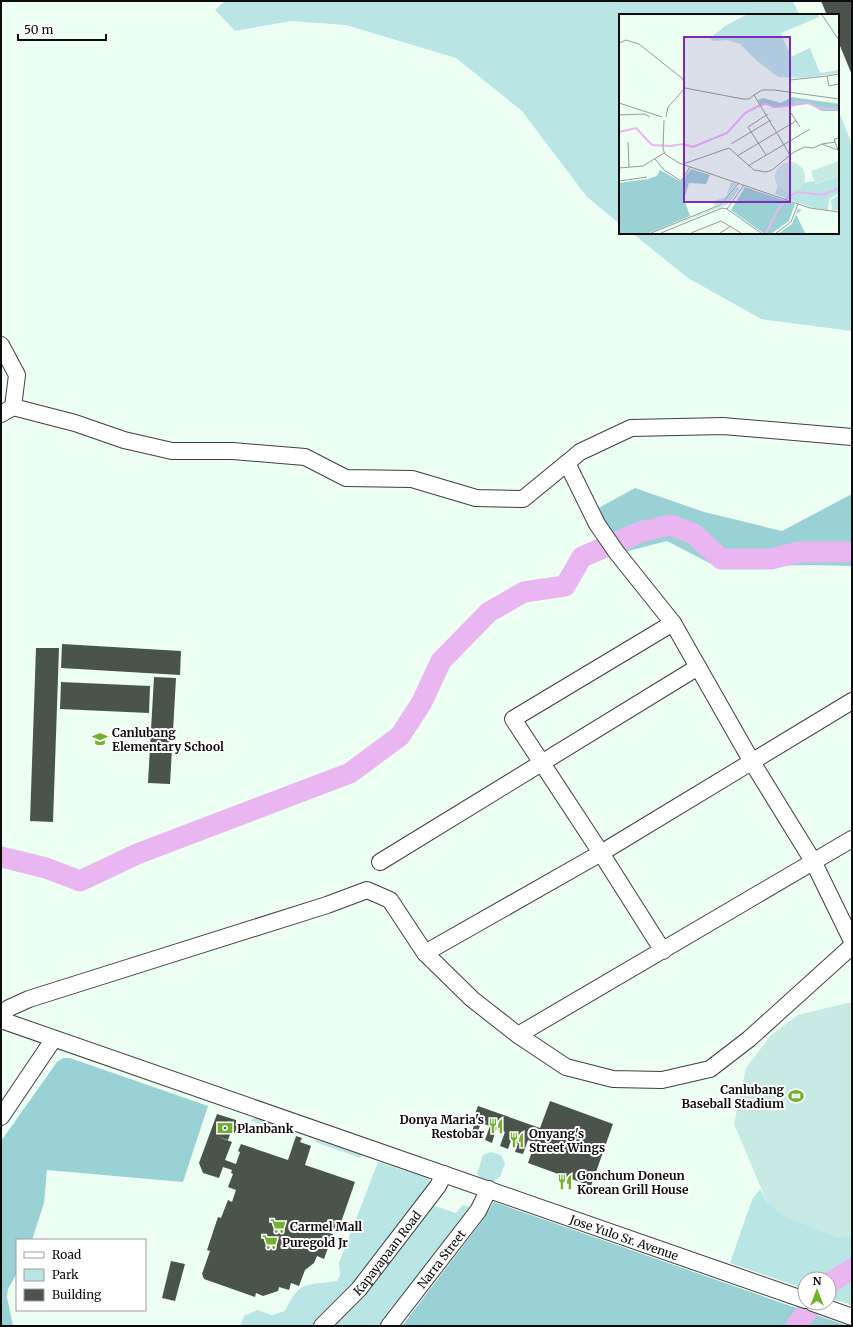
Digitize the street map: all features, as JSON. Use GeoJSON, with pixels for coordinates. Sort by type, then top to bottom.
{"type":"FeatureCollection","features":[{"type":"Feature","properties":{"kind":"street"},"geometry":{"type":"LineString","coordinates":[[1,345],[17,375],[7,410],[75,423],[124,440],[172,451],[233,451],[305,457],[346,478],[412,479],[476,498],[523,499],[580,452],[631,428],[723,426],[852,437]]}},
{"type":"Feature","properties":{"kind":"street"},"geometry":{"type":"LineString","coordinates":[[567,463],[597,524],[617,553],[673,623],[752,762],[813,861],[852,941]]}},
{"type":"Feature","properties":{"kind":"street"},"geometry":{"type":"LineString","coordinates":[[663,951],[602,853],[513,719],[673,623]]}},
{"type":"Feature","properties":{"kind":"street"},"geometry":{"type":"LineString","coordinates":[[380,862],[698,667]]}},
{"type":"Feature","properties":{"kind":"street"},"geometry":{"type":"LineString","coordinates":[[425,953],[602,853],[852,701]]}},
{"type":"Feature","properties":{"kind":"street"},"geometry":{"type":"LineString","coordinates":[[518,1035],[663,951],[852,838]]}},
{"type":"Feature","properties":{"kind":"street"},"geometry":{"type":"LineString","coordinates":[[1,1016],[9,1008],[29,999],[320,908],[367,890],[390,900],[425,953],[472,998],[518,1035],[566,1067],[613,1079],[662,1080],[710,1069],[750,1039],[852,946]]}},
{"type":"Feature","properties":{"kind":"street","name":"Jose Yulo Sr. Avenue"},"geometry":{"type":"LineString","coordinates":[[1,1020],[53,1040],[251,1106],[797,1297]]}},
{"type":"Feature","properties":{"kind":"street"},"geometry":{"type":"LineString","coordinates":[[1,1117],[53,1040]]}},
{"type":"Feature","properties":{"kind":"street","name":"Kapayapaan Road"},"geometry":{"type":"LineString","coordinates":[[322,1326],[359,1289],[438,1186],[444,1174]]}},
{"type":"Feature","properties":{"kind":"street","name":"Narra Street"},"geometry":{"type":"LineString","coordinates":[[389,1326],[478,1211],[488,1189]]}},
{"type":"Feature","properties":{"kind":"street"},"geometry":{"type":"LineString","coordinates":[[836,1311],[850,1316]]}},
{"type":"Feature","properties":{"kind":"green space"},"geometry":{"type":"Polygon","coordinates":[[[225,1],[793,1],[799,14],[619,14],[619,223],[587,197],[522,111],[456,58],[346,25],[291,21],[235,31],[215,10],[225,1]]]}},
{"type":"Feature","properties":{"kind":"green space"},"geometry":{"type":"Polygon","coordinates":[[[839,112],[852,144],[852,331],[761,319],[688,278],[633,234],[839,234],[839,112]]]}},
{"type":"Feature","properties":{"kind":"green space"},"geometry":{"type":"Polygon","coordinates":[[[253,1118],[296,1132],[295,1135],[252,1121],[253,1118]]]}},
{"type":"Feature","properties":{"kind":"green space"},"geometry":{"type":"Polygon","coordinates":[[[316,1140],[362,1155],[361,1158],[315,1142],[316,1140]]]}},
{"type":"Feature","properties":{"kind":"green space"},"geometry":{"type":"Polygon","coordinates":[[[491,1152],[501,1155],[505,1163],[500,1177],[492,1182],[480,1178],[477,1174],[483,1155],[491,1152]]]}},
{"type":"Feature","properties":{"kind":"green space"},"geometry":{"type":"Polygon","coordinates":[[[378,1162],[428,1178],[431,1183],[356,1283],[314,1326],[240,1326],[244,1316],[257,1310],[272,1315],[285,1311],[295,1294],[305,1286],[337,1281],[340,1275],[339,1263],[378,1162]]]}},
{"type":"Feature","properties":{"kind":"green space"},"geometry":{"type":"Polygon","coordinates":[[[760,1189],[767,1202],[839,1238],[852,1236],[852,1305],[837,1300],[837,1271],[797,1271],[797,1286],[730,1263],[752,1200],[760,1189]]]}},
{"type":"Feature","properties":{"kind":"green space"},"geometry":{"type":"Polygon","coordinates":[[[432,1205],[456,1213],[463,1205],[470,1207],[379,1326],[333,1326],[432,1205]]]}},
{"type":"Feature","properties":{"kind":"shaded area"},"geometry":{"type":"Polygon","coordinates":[[[635,488],[704,512],[782,531],[852,494],[852,566],[812,565],[717,567],[667,541],[624,552],[595,510],[635,488]]]}},
{"type":"Feature","properties":{"kind":"shaded area","name":"Canlubang Baseball Stadium"},"geometry":{"type":"Polygon","coordinates":[[[852,1003],[852,1236],[839,1238],[783,1216],[767,1202],[734,1124],[746,1068],[771,1035],[798,1015],[852,1003]]]}},
{"type":"Feature","properties":{"kind":"shaded area"},"geometry":{"type":"Polygon","coordinates":[[[63,1058],[70,1058],[208,1106],[183,1182],[47,1170],[44,1203],[32,1239],[16,1239],[16,1275],[8,1289],[7,1297],[13,1326],[1,1326],[1,1141],[57,1062],[63,1058]]]}},
{"type":"Feature","properties":{"kind":"shaded area"},"geometry":{"type":"Polygon","coordinates":[[[494,1202],[797,1308],[797,1311],[805,1311],[848,1326],[402,1326],[482,1221],[494,1202]]]}},
{"type":"Feature","properties":{"kind":"building"},"geometry":{"type":"Polygon","coordinates":[[[821,1],[852,1],[852,75],[839,43],[839,14],[827,14],[821,1]]]}},
{"type":"Feature","properties":{"kind":"building"},"geometry":{"type":"Polygon","coordinates":[[[62,644],[181,651],[180,675],[61,668],[62,644]]]}},
{"type":"Feature","properties":{"kind":"building"},"geometry":{"type":"Polygon","coordinates":[[[36,648],[59,648],[53,822],[30,821],[36,648]]]}},
{"type":"Feature","properties":{"kind":"building"},"geometry":{"type":"Polygon","coordinates":[[[154,677],[176,678],[170,784],[148,783],[154,677]]]}},
{"type":"Feature","properties":{"kind":"building"},"geometry":{"type":"Polygon","coordinates":[[[61,682],[150,686],[149,713],[60,709],[61,682]]]}},
{"type":"Feature","properties":{"kind":"building"},"geometry":{"type":"Polygon","coordinates":[[[550,1101],[613,1124],[591,1186],[528,1163],[535,1143],[528,1140],[523,1154],[515,1152],[518,1144],[513,1142],[515,1136],[513,1135],[508,1149],[500,1146],[505,1132],[496,1129],[492,1143],[485,1140],[490,1126],[481,1123],[476,1136],[471,1134],[476,1120],[473,1119],[478,1106],[540,1128],[550,1101]]]}},
{"type":"Feature","properties":{"kind":"building","name":"Carmel Mall"},"geometry":{"type":"Polygon","coordinates":[[[217,1114],[236,1120],[236,1123],[238,1124],[235,1133],[231,1132],[228,1140],[216,1136],[232,1142],[225,1160],[236,1164],[240,1152],[238,1151],[241,1144],[288,1160],[296,1136],[302,1138],[300,1142],[311,1146],[305,1165],[355,1182],[338,1231],[321,1225],[319,1231],[333,1234],[324,1259],[317,1256],[314,1263],[305,1270],[299,1286],[291,1283],[289,1290],[279,1287],[278,1291],[263,1296],[256,1293],[255,1297],[204,1279],[202,1274],[210,1251],[207,1250],[218,1217],[221,1218],[228,1200],[232,1202],[236,1190],[228,1187],[233,1174],[231,1173],[232,1170],[223,1167],[219,1178],[203,1173],[199,1163],[217,1114]]]}},
{"type":"Feature","properties":{"kind":"building"},"geometry":{"type":"Polygon","coordinates":[[[171,1261],[185,1264],[175,1301],[162,1298],[171,1261]]]}},
{"type":"Feature","properties":{"kind":"waterway"},"geometry":{"type":"LineString","coordinates":[[1,857],[46,868],[80,881],[137,854],[350,773],[400,736],[422,702],[441,661],[489,612],[524,592],[565,586],[582,557],[643,531],[671,525],[694,534],[721,559],[771,559],[799,552],[852,552]]}},
{"type":"Feature","properties":{"kind":"waterway"},"geometry":{"type":"LineString","coordinates":[[837,1278],[852,1269]]}},
{"type":"Feature","properties":{"kind":"waterway"},"geometry":{"type":"LineString","coordinates":[[796,1326],[807,1311]]}},
{"type":"Feature","properties":{"kind":"place","name":"Canlubang Elementary School"},"geometry":{"type":"Point","coordinates":[100,739]}},
{"type":"Feature","properties":{"kind":"place","name":"Canlubang Baseball Stadium"},"geometry":{"type":"Point","coordinates":[796,1096]}},
{"type":"Feature","properties":{"kind":"place","name":"Donya Maria's Restobar"},"geometry":{"type":"Point","coordinates":[496,1126]}},
{"type":"Feature","properties":{"kind":"place","name":"Planbank"},"geometry":{"type":"Point","coordinates":[225,1128]}},
{"type":"Feature","properties":{"kind":"place","name":"Onyang's Street Wings"},"geometry":{"type":"Point","coordinates":[517,1140]}},
{"type":"Feature","properties":{"kind":"place","name":"Gonchum Doneun Korean Grill House"},"geometry":{"type":"Point","coordinates":[565,1182]}},
{"type":"Feature","properties":{"kind":"place","name":"Carmel Mall"},"geometry":{"type":"Point","coordinates":[278,1226]}},
{"type":"Feature","properties":{"kind":"place","name":"Puregold Jr"},"geometry":{"type":"Point","coordinates":[270,1242]}}]}
